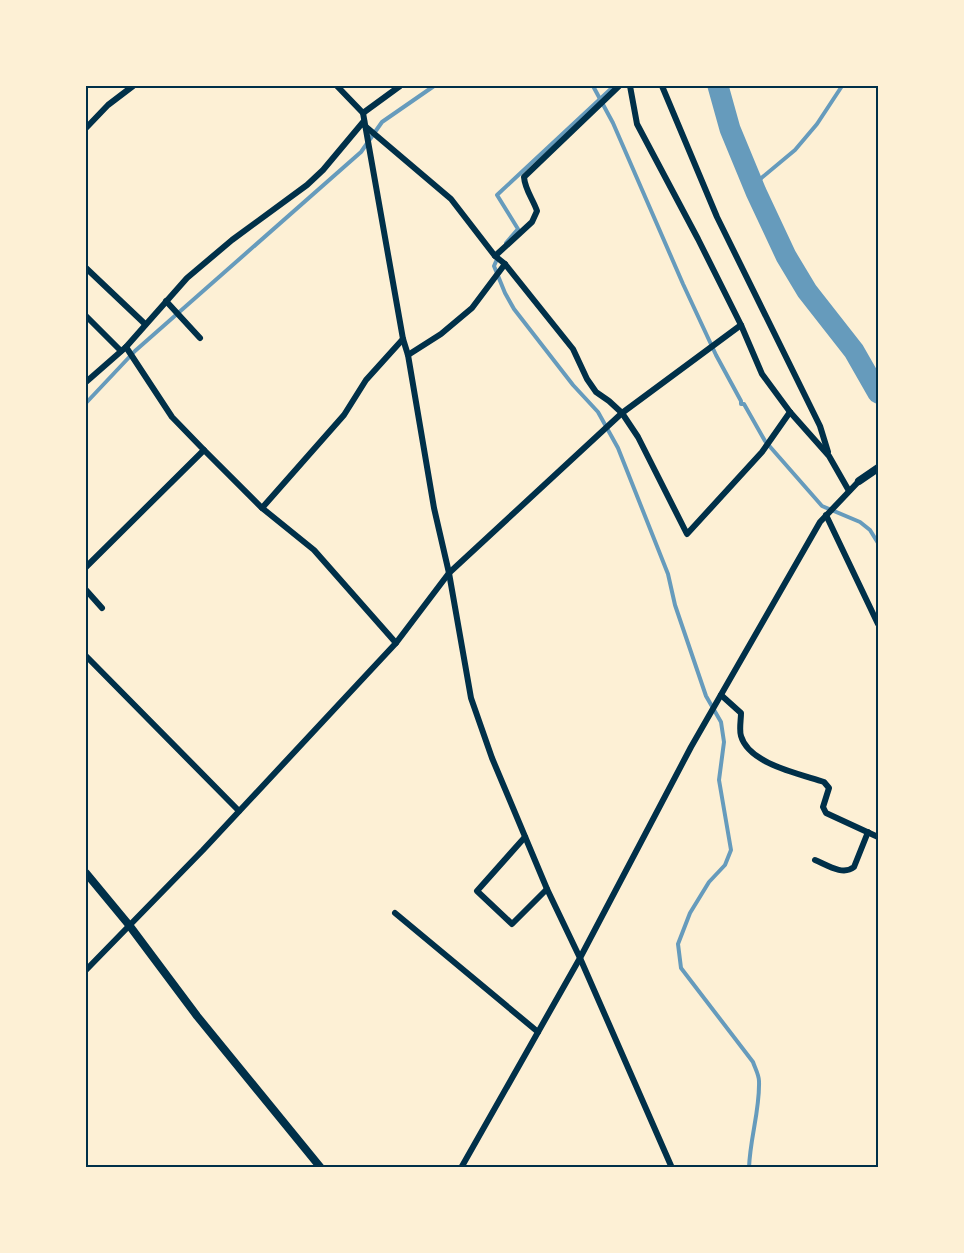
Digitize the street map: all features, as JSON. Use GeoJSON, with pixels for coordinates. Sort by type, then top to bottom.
{"type":"FeatureCollection","features":[{"type":"Feature","properties":{"kind":"main road"},"geometry":{"type":"LineString","coordinates":[[86,873],[129,925],[197,1016],[321,1167]]}},
{"type":"Feature","properties":{"kind":"street"},"geometry":{"type":"LineString","coordinates":[[86,128],[108,105],[133,86]]}},
{"type":"Feature","properties":{"kind":"street"},"geometry":{"type":"LineString","coordinates":[[337,86],[363,113],[434,508],[449,573],[471,698],[492,758],[547,889],[580,958],[672,1167]]}},
{"type":"Feature","properties":{"kind":"street"},"geometry":{"type":"LineString","coordinates":[[363,113],[400,86]]}},
{"type":"Feature","properties":{"kind":"street"},"geometry":{"type":"LineString","coordinates":[[495,256],[532,222],[537,211],[525,187],[524,177],[619,86]]}},
{"type":"Feature","properties":{"kind":"street"},"geometry":{"type":"LineString","coordinates":[[630,86],[637,124],[741,325],[762,374],[790,412],[829,456],[849,491]]}},
{"type":"Feature","properties":{"kind":"street"},"geometry":{"type":"LineString","coordinates":[[662,86],[717,217],[820,426],[829,456]]}},
{"type":"Feature","properties":{"kind":"street"},"geometry":{"type":"LineString","coordinates":[[364,123],[451,199],[495,256],[506,264],[573,349],[587,379],[596,392],[622,413],[638,437],[687,534],[762,452],[790,412]]}},
{"type":"Feature","properties":{"kind":"street"},"geometry":{"type":"LineString","coordinates":[[86,382],[124,349],[187,278],[232,240],[307,185],[364,123]]}},
{"type":"Feature","properties":{"kind":"street"},"geometry":{"type":"LineString","coordinates":[[408,355],[441,334],[472,308],[506,264]]}},
{"type":"Feature","properties":{"kind":"street"},"geometry":{"type":"LineString","coordinates":[[86,268],[145,324]]}},
{"type":"Feature","properties":{"kind":"street"},"geometry":{"type":"LineString","coordinates":[[166,301],[200,338]]}},
{"type":"Feature","properties":{"kind":"street"},"geometry":{"type":"LineString","coordinates":[[86,316],[124,349],[172,417],[262,508],[314,550],[396,643]]}},
{"type":"Feature","properties":{"kind":"street"},"geometry":{"type":"LineString","coordinates":[[86,970],[396,643],[449,573],[622,413],[741,325]]}},
{"type":"Feature","properties":{"kind":"street"},"geometry":{"type":"LineString","coordinates":[[262,508],[345,415],[366,380],[403,339]]}},
{"type":"Feature","properties":{"kind":"street"},"geometry":{"type":"LineString","coordinates":[[86,567],[204,450]]}},
{"type":"Feature","properties":{"kind":"street"},"geometry":{"type":"LineString","coordinates":[[461,1167],[580,958],[691,747],[820,522],[859,481],[879,468]]}},
{"type":"Feature","properties":{"kind":"street"},"geometry":{"type":"LineString","coordinates":[[826,515],[879,624]]}},
{"type":"Feature","properties":{"kind":"street"},"geometry":{"type":"LineString","coordinates":[[86,590],[102,608]]}},
{"type":"Feature","properties":{"kind":"street"},"geometry":{"type":"LineString","coordinates":[[86,656],[239,811]]}},
{"type":"Feature","properties":{"kind":"street"},"geometry":{"type":"LineString","coordinates":[[721,695],[741,713],[740,736],[748,749],[764,762],[824,782],[829,788],[823,807],[826,813],[879,837]]}},
{"type":"Feature","properties":{"kind":"street"},"geometry":{"type":"LineString","coordinates":[[815,860],[843,871],[849,871],[854,867],[868,832]]}},
{"type":"Feature","properties":{"kind":"street"},"geometry":{"type":"LineString","coordinates":[[525,837],[477,891],[512,924],[547,889]]}},
{"type":"Feature","properties":{"kind":"street"},"geometry":{"type":"LineString","coordinates":[[395,913],[538,1032]]}},
{"type":"Feature","properties":{"kind":"waterway"},"geometry":{"type":"LineString","coordinates":[[86,403],[135,351],[361,152],[382,122],[434,86]]}},
{"type":"Feature","properties":{"kind":"waterway"},"geometry":{"type":"LineString","coordinates":[[593,86],[613,123],[683,284],[741,404],[744,404],[765,441],[822,506],[860,522],[870,530],[878,543]]}},
{"type":"Feature","properties":{"kind":"waterway"},"geometry":{"type":"LineString","coordinates":[[506,243],[518,229],[497,195],[614,86]]}},
{"type":"Feature","properties":{"kind":"waterway"},"geometry":{"type":"LineString","coordinates":[[718,86],[730,129],[786,256],[807,291],[854,351],[878,393]]}},
{"type":"Feature","properties":{"kind":"waterway"},"geometry":{"type":"LineString","coordinates":[[753,185],[795,150],[817,124],[842,86]]}},
{"type":"Feature","properties":{"kind":"waterway"},"geometry":{"type":"LineString","coordinates":[[498,257],[494,266],[514,309],[573,385],[598,412],[618,448],[668,574],[675,605],[706,696],[721,722],[724,742],[719,780],[731,850],[725,865],[709,882],[690,913],[678,944],[681,968],[753,1062],[758,1074],[758,1103],[749,1168]]}}]}
